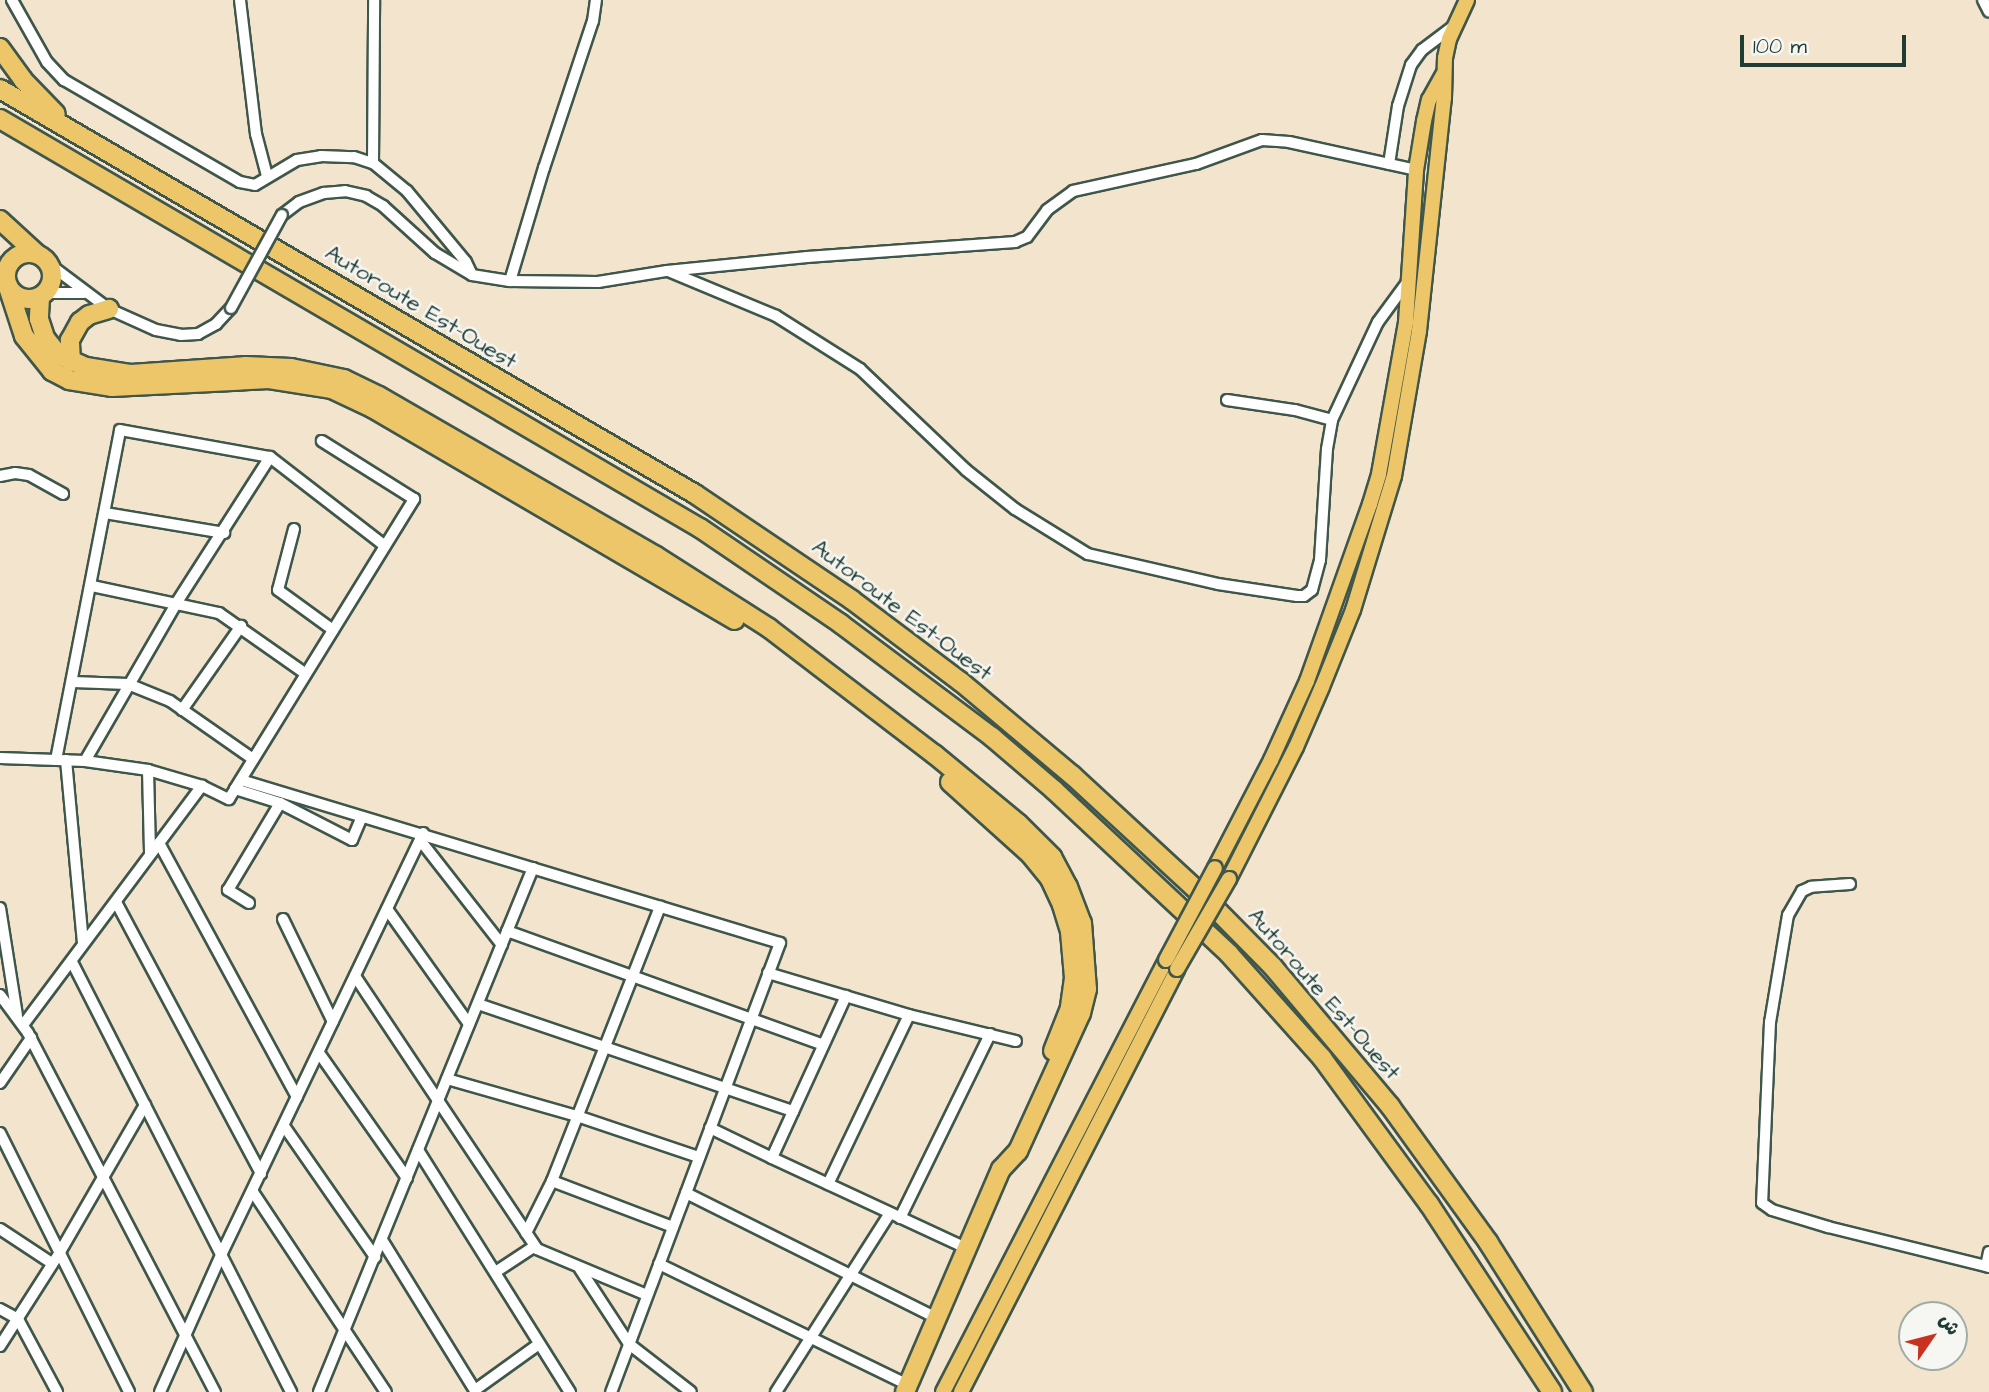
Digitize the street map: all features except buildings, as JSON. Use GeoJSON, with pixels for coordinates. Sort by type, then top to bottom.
{"type":"FeatureCollection","features":[{"type":"Feature","properties":{"kind":"highway"},"geometry":{"type":"LineString","coordinates":[[0,48],[23,80],[70,129]]}},
{"type":"Feature","properties":{"kind":"highway","name":"Autoroute Est-Ouest"},"geometry":{"type":"LineString","coordinates":[[0,89],[695,494],[852,600],[971,691],[1072,775],[1204,897],[1282,977],[1390,1106],[1440,1174],[1546,1330],[1583,1392]]}},
{"type":"Feature","properties":{"kind":"highway","name":"Autoroute Est-Ouest"},"geometry":{"type":"LineString","coordinates":[[0,119],[700,528],[841,624],[992,737],[1064,799],[1229,954],[1322,1058],[1430,1204],[1552,1392]]}},
{"type":"Feature","properties":{"kind":"highway"},"geometry":{"type":"LineString","coordinates":[[0,219],[43,259],[52,278],[43,295],[39,318],[45,338],[59,355],[71,362],[104,372],[131,374],[246,366],[291,368],[321,372],[362,388],[656,556],[769,628],[821,665],[1019,824],[1052,857],[1068,887],[1082,923],[1087,989],[1081,1013],[1018,1151],[1001,1169],[906,1388]]}},
{"type":"Feature","properties":{"kind":"highway"},"geometry":{"type":"LineString","coordinates":[[43,259],[16,257],[4,275],[18,324],[31,347],[52,371],[69,380],[112,387],[269,379],[322,386],[372,408],[656,572],[780,650],[954,785],[1030,854],[1050,879],[1062,905],[1070,932],[1074,978],[1070,1008],[999,1161],[998,1178]]}},
{"type":"Feature","properties":{"kind":"highway"},"geometry":{"type":"LineString","coordinates":[[4,275],[17,296],[24,299],[43,295]]}},
{"type":"Feature","properties":{"kind":"highway"},"geometry":{"type":"LineString","coordinates":[[71,362],[70,340],[74,330],[89,315],[109,309]]}},
{"type":"Feature","properties":{"kind":"main road"},"geometry":{"type":"LineString","coordinates":[[943,1392],[1172,964],[1229,878],[1296,747],[1353,610],[1394,476],[1419,331],[1444,98],[1446,49],[1467,0]]}},
{"type":"Feature","properties":{"kind":"main road"},"geometry":{"type":"LineString","coordinates":[[961,1392],[1172,964],[1215,868],[1271,760],[1307,681],[1360,536],[1381,461],[1411,277],[1416,170],[1429,100],[1444,74]]}},
{"type":"Feature","properties":{"kind":"street"},"geometry":{"type":"LineString","coordinates":[[12,0],[47,62],[64,79],[240,183],[255,185],[297,160],[321,156],[354,158],[373,163],[407,191],[466,262],[472,275]]}},
{"type":"Feature","properties":{"kind":"street"},"geometry":{"type":"LineString","coordinates":[[240,0],[257,134],[267,176]]}},
{"type":"Feature","properties":{"kind":"street"},"geometry":{"type":"LineString","coordinates":[[373,163],[374,0]]}},
{"type":"Feature","properties":{"kind":"street"},"geometry":{"type":"LineString","coordinates":[[510,281],[593,21],[596,0]]}},
{"type":"Feature","properties":{"kind":"street"},"geometry":{"type":"LineString","coordinates":[[1983,0],[1989,12]]}},
{"type":"Feature","properties":{"kind":"street"},"geometry":{"type":"LineString","coordinates":[[1389,164],[1398,106],[1411,65],[1422,50],[1454,27]]}},
{"type":"Feature","properties":{"kind":"street"},"geometry":{"type":"LineString","coordinates":[[43,259],[109,309],[156,330],[181,335],[206,330],[231,308],[282,215],[299,202],[324,193],[345,191],[366,196],[383,206],[435,253],[472,275],[510,281],[598,282],[667,271],[1015,242],[1027,237],[1047,210],[1073,191],[1189,166],[1262,141],[1289,142],[1416,170]]}},
{"type":"Feature","properties":{"kind":"street"},"geometry":{"type":"LineString","coordinates":[[667,271],[764,310],[840,355],[866,374],[966,470],[1015,509],[1088,554],[1109,561],[1297,596],[1310,593],[1315,583],[1324,535],[1324,488],[1332,420],[1378,322],[1411,277]]}},
{"type":"Feature","properties":{"kind":"street"},"geometry":{"type":"LineString","coordinates":[[43,295],[85,293]]}},
{"type":"Feature","properties":{"kind":"street"},"geometry":{"type":"LineString","coordinates":[[1227,400],[1295,410],[1332,420]]}},
{"type":"Feature","properties":{"kind":"street"},"geometry":{"type":"LineString","coordinates":[[83,943],[61,760],[120,430],[270,457],[385,546]]}},
{"type":"Feature","properties":{"kind":"street"},"geometry":{"type":"LineString","coordinates":[[0,758],[85,761],[148,770],[202,786],[229,799],[414,499],[322,441]]}},
{"type":"Feature","properties":{"kind":"street"},"geometry":{"type":"LineString","coordinates":[[85,761],[177,602],[224,533],[270,457]]}},
{"type":"Feature","properties":{"kind":"street"},"geometry":{"type":"LineString","coordinates":[[0,476],[15,473],[29,475],[63,494]]}},
{"type":"Feature","properties":{"kind":"street"},"geometry":{"type":"LineString","coordinates":[[105,513],[224,533]]}},
{"type":"Feature","properties":{"kind":"street"},"geometry":{"type":"LineString","coordinates":[[294,529],[278,590],[333,630]]}},
{"type":"Feature","properties":{"kind":"street"},"geometry":{"type":"LineString","coordinates":[[92,586],[219,612],[306,674]]}},
{"type":"Feature","properties":{"kind":"street"},"geometry":{"type":"LineString","coordinates":[[182,710],[241,626]]}},
{"type":"Feature","properties":{"kind":"street"},"geometry":{"type":"LineString","coordinates":[[73,682],[128,684],[170,701],[253,759]]}},
{"type":"Feature","properties":{"kind":"street"},"geometry":{"type":"LineString","coordinates":[[148,770],[150,854]]}},
{"type":"Feature","properties":{"kind":"street"},"geometry":{"type":"LineString","coordinates":[[238,785],[352,840],[362,817]]}},
{"type":"Feature","properties":{"kind":"street"},"geometry":{"type":"LineString","coordinates":[[238,785],[362,817],[421,837],[780,943],[611,1392]]}},
{"type":"Feature","properties":{"kind":"street"},"geometry":{"type":"LineString","coordinates":[[20,1020],[72,962],[83,943],[202,786]]}},
{"type":"Feature","properties":{"kind":"street"},"geometry":{"type":"LineString","coordinates":[[249,904],[228,890],[280,803]]}},
{"type":"Feature","properties":{"kind":"street"},"geometry":{"type":"LineString","coordinates":[[160,1392],[221,1255],[421,837]]}},
{"type":"Feature","properties":{"kind":"street"},"geometry":{"type":"LineString","coordinates":[[421,837],[502,945]]}},
{"type":"Feature","properties":{"kind":"street"},"geometry":{"type":"LineString","coordinates":[[159,842],[298,1097]]}},
{"type":"Feature","properties":{"kind":"street"},"geometry":{"type":"LineString","coordinates":[[319,1392],[533,868]]}},
{"type":"Feature","properties":{"kind":"street"},"geometry":{"type":"LineString","coordinates":[[1850,884],[1811,887],[1802,891],[1788,915],[1770,1021],[1762,1203],[1772,1210],[1839,1230],[1987,1266],[1989,1252]]}},
{"type":"Feature","properties":{"kind":"street"},"geometry":{"type":"LineString","coordinates":[[116,902],[261,1174]]}},
{"type":"Feature","properties":{"kind":"street"},"geometry":{"type":"LineString","coordinates":[[526,1233],[552,1181],[660,907]]}},
{"type":"Feature","properties":{"kind":"street"},"geometry":{"type":"LineString","coordinates":[[0,908],[20,1020]]}},
{"type":"Feature","properties":{"kind":"street"},"geometry":{"type":"LineString","coordinates":[[387,909],[469,1024]]}},
{"type":"Feature","properties":{"kind":"street"},"geometry":{"type":"LineString","coordinates":[[283,919],[333,1022]]}},
{"type":"Feature","properties":{"kind":"street"},"geometry":{"type":"LineString","coordinates":[[507,931],[823,1045]]}},
{"type":"Feature","properties":{"kind":"street"},"geometry":{"type":"LineString","coordinates":[[72,962],[291,1392]]}},
{"type":"Feature","properties":{"kind":"street"},"geometry":{"type":"LineString","coordinates":[[768,973],[909,1015],[1016,1041]]}},
{"type":"Feature","properties":{"kind":"street"},"geometry":{"type":"LineString","coordinates":[[355,976],[535,1246],[546,1255],[647,1295]]}},
{"type":"Feature","properties":{"kind":"street"},"geometry":{"type":"LineString","coordinates":[[0,995],[31,1038],[215,1392]]}},
{"type":"Feature","properties":{"kind":"street"},"geometry":{"type":"LineString","coordinates":[[772,1158],[846,996]]}},
{"type":"Feature","properties":{"kind":"street"},"geometry":{"type":"LineString","coordinates":[[478,1004],[793,1111]]}},
{"type":"Feature","properties":{"kind":"street"},"geometry":{"type":"LineString","coordinates":[[828,1184],[909,1015]]}},
{"type":"Feature","properties":{"kind":"street"},"geometry":{"type":"LineString","coordinates":[[901,1218],[990,1034]]}},
{"type":"Feature","properties":{"kind":"street"},"geometry":{"type":"LineString","coordinates":[[0,1083],[31,1038]]}},
{"type":"Feature","properties":{"kind":"street"},"geometry":{"type":"LineString","coordinates":[[318,1053],[407,1178]]}},
{"type":"Feature","properties":{"kind":"street"},"geometry":{"type":"LineString","coordinates":[[447,1079],[577,1116],[699,1157]]}},
{"type":"Feature","properties":{"kind":"street"},"geometry":{"type":"LineString","coordinates":[[0,1346],[18,1320],[50,1262],[60,1252],[145,1105]]}},
{"type":"Feature","properties":{"kind":"street"},"geometry":{"type":"LineString","coordinates":[[284,1126],[374,1257]]}},
{"type":"Feature","properties":{"kind":"street"},"geometry":{"type":"LineString","coordinates":[[710,1128],[968,1249]]}},
{"type":"Feature","properties":{"kind":"street"},"geometry":{"type":"LineString","coordinates":[[0,1133],[130,1392]]}},
{"type":"Feature","properties":{"kind":"street"},"geometry":{"type":"LineString","coordinates":[[418,1150],[497,1271],[539,1345],[570,1392]]}},
{"type":"Feature","properties":{"kind":"street"},"geometry":{"type":"LineString","coordinates":[[552,1181],[673,1227]]}},
{"type":"Feature","properties":{"kind":"street"},"geometry":{"type":"LineString","coordinates":[[253,1192],[386,1392]]}},
{"type":"Feature","properties":{"kind":"street"},"geometry":{"type":"LineString","coordinates":[[686,1193],[937,1318]]}},
{"type":"Feature","properties":{"kind":"street"},"geometry":{"type":"LineString","coordinates":[[776,1392],[890,1213]]}},
{"type":"Feature","properties":{"kind":"street"},"geometry":{"type":"LineString","coordinates":[[0,1229],[50,1262]]}},
{"type":"Feature","properties":{"kind":"street"},"geometry":{"type":"LineString","coordinates":[[382,1240],[475,1391],[539,1345]]}},
{"type":"Feature","properties":{"kind":"street"},"geometry":{"type":"LineString","coordinates":[[497,1271],[535,1246]]}},
{"type":"Feature","properties":{"kind":"street"},"geometry":{"type":"LineString","coordinates":[[659,1264],[906,1388]]}},
{"type":"Feature","properties":{"kind":"street"},"geometry":{"type":"LineString","coordinates":[[580,1269],[629,1344],[691,1392]]}},
{"type":"Feature","properties":{"kind":"street"},"geometry":{"type":"LineString","coordinates":[[0,1309],[18,1320],[57,1392]]}}]}
